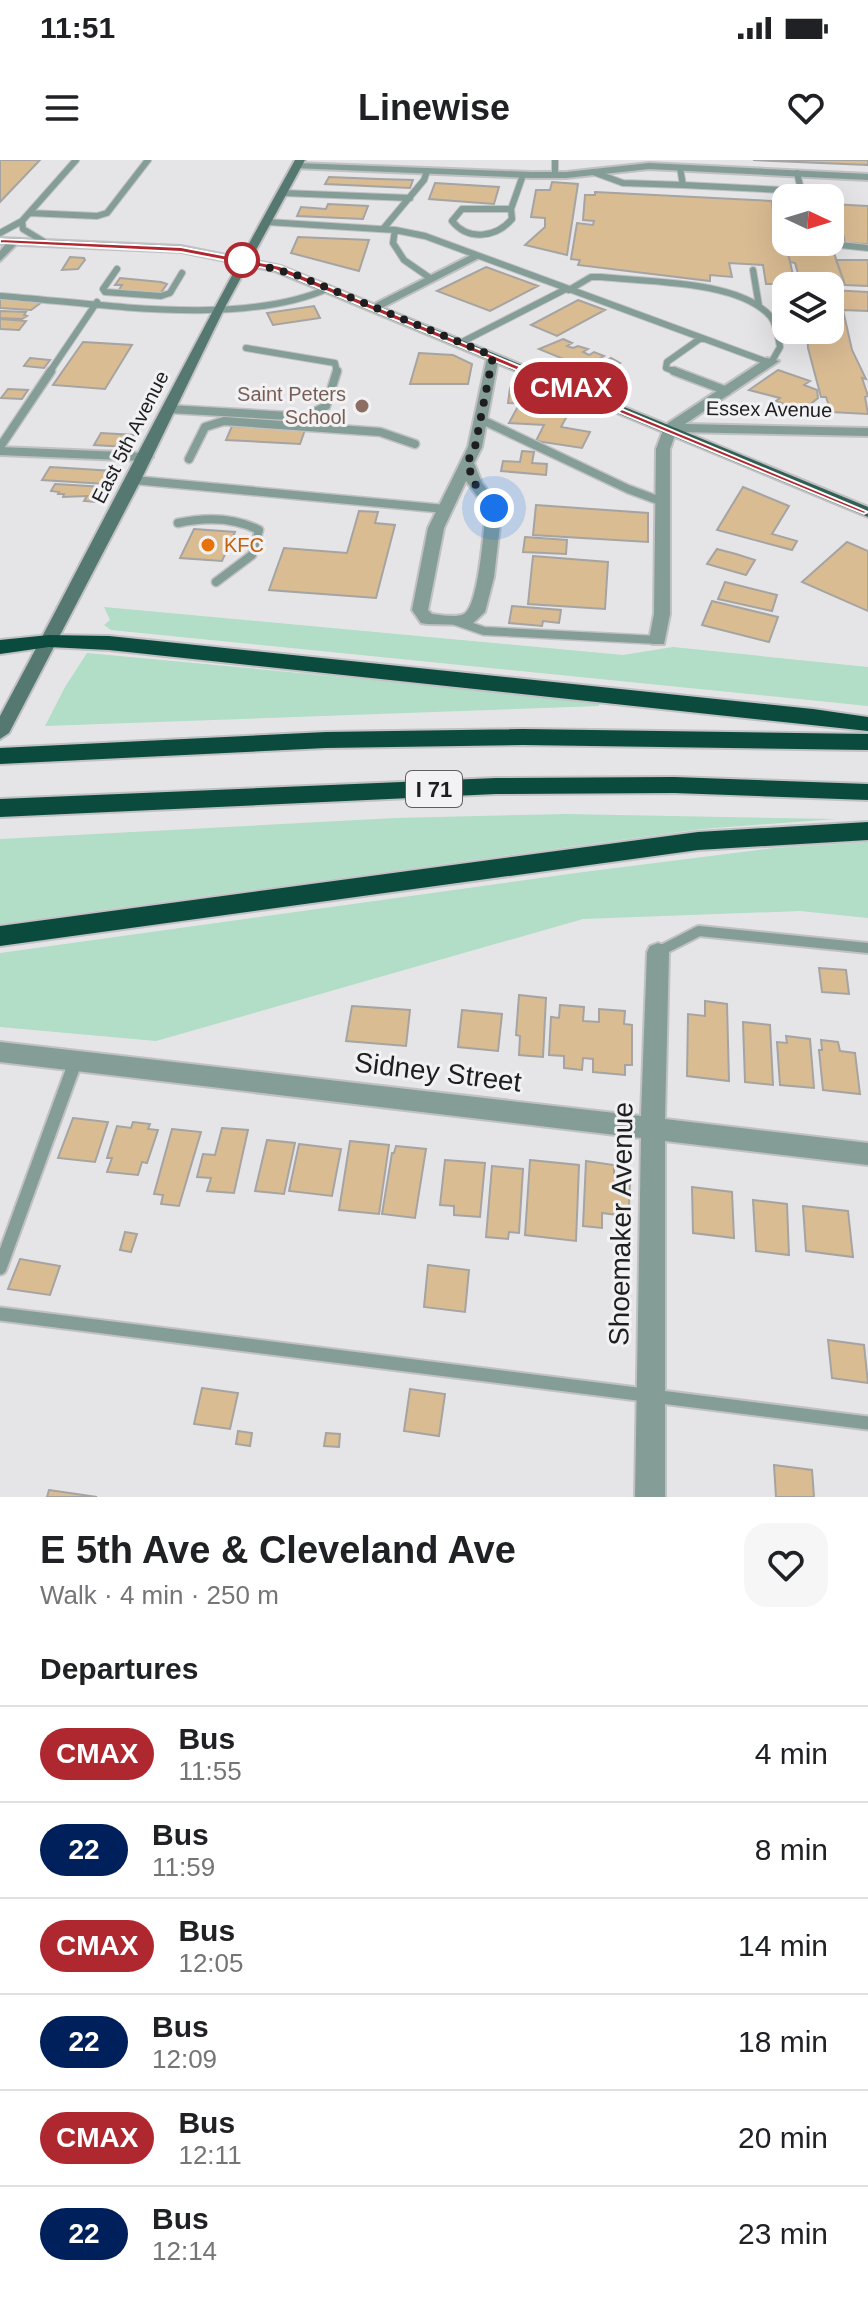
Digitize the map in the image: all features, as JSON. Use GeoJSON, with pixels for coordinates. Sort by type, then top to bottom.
{"type":"FeatureCollection","features":[{"type":"Feature","properties":{"kind":"highway"},"geometry":{"type":"LineString","coordinates":[[0,647],[49,641],[109,643],[868,724]]}},
{"type":"Feature","properties":{"kind":"highway","name":"I 71"},"geometry":{"type":"LineString","coordinates":[[0,756],[386,739],[729,738],[868,742]]}},
{"type":"Feature","properties":{"kind":"highway","name":"I 71"},"geometry":{"type":"LineString","coordinates":[[0,808],[496,786],[674,785],[868,792]]}},
{"type":"Feature","properties":{"kind":"highway"},"geometry":{"type":"LineString","coordinates":[[0,936],[682,843],[868,831]]}},
{"type":"Feature","properties":{"kind":"main road","name":"East 5th Avenue"},"geometry":{"type":"LineString","coordinates":[[0,733],[146,457],[218,309],[299,163]]}},
{"type":"Feature","properties":{"kind":"main road"},"geometry":{"type":"LineString","coordinates":[[7,242],[181,249],[277,268],[868,512]]}},
{"type":"Feature","properties":{"kind":"street"},"geometry":{"type":"LineString","coordinates":[[299,163],[523,175],[593,172],[649,163],[680,168],[868,177]]}},
{"type":"Feature","properties":{"kind":"street"},"geometry":{"type":"LineString","coordinates":[[0,258],[7,242]]}},
{"type":"Feature","properties":{"kind":"street"},"geometry":{"type":"LineString","coordinates":[[372,308],[475,257]]}},
{"type":"Feature","properties":{"kind":"street"},"geometry":{"type":"LineString","coordinates":[[467,463],[475,484],[494,508],[494,524],[477,612],[465,621],[427,619],[420,610],[436,528],[467,463],[475,447],[493,356]]}},
{"type":"Feature","properties":{"kind":"street"},"geometry":{"type":"LineString","coordinates":[[658,640],[662,614],[663,449],[670,428],[771,362]]}},
{"type":"Feature","properties":{"kind":"street","name":"Essex Avenue"},"geometry":{"type":"LineString","coordinates":[[670,428],[868,432]]}},
{"type":"Feature","properties":{"kind":"street"},"geometry":{"type":"LineString","coordinates":[[0,449],[146,457]]}},
{"type":"Feature","properties":{"kind":"street","name":"Shoemaker Avenue"},"geometry":{"type":"LineString","coordinates":[[650,1497],[653,1128],[658,952]]}},
{"type":"Feature","properties":{"kind":"street","name":"Sidney Street"},"geometry":{"type":"LineString","coordinates":[[0,1052],[868,1154]]}},
{"type":"Feature","properties":{"kind":"lane"},"geometry":{"type":"LineString","coordinates":[[0,233],[22,221],[76,160]]}},
{"type":"Feature","properties":{"kind":"lane"},"geometry":{"type":"LineString","coordinates":[[29,213],[97,216],[107,213],[148,160]]}},
{"type":"Feature","properties":{"kind":"lane"},"geometry":{"type":"LineString","coordinates":[[555,160],[555,175]]}},
{"type":"Feature","properties":{"kind":"lane"},"geometry":{"type":"LineString","coordinates":[[680,168],[683,185]]}},
{"type":"Feature","properties":{"kind":"lane"},"geometry":{"type":"LineString","coordinates":[[383,229],[424,180],[427,171]]}},
{"type":"Feature","properties":{"kind":"lane"},"geometry":{"type":"LineString","coordinates":[[741,171],[741,188]]}},
{"type":"Feature","properties":{"kind":"lane"},"geometry":{"type":"LineString","coordinates":[[593,172],[623,183],[772,191]]}},
{"type":"Feature","properties":{"kind":"lane"},"geometry":{"type":"LineString","coordinates":[[797,173],[800,184]]}},
{"type":"Feature","properties":{"kind":"lane"},"geometry":{"type":"LineString","coordinates":[[511,209],[462,209],[452,221],[455,227],[467,232],[490,234],[507,227],[512,219],[511,209],[523,175]]}},
{"type":"Feature","properties":{"kind":"lane"},"geometry":{"type":"LineString","coordinates":[[283,193],[410,198]]}},
{"type":"Feature","properties":{"kind":"lane"},"geometry":{"type":"LineString","coordinates":[[22,221],[23,229],[46,243]]}},
{"type":"Feature","properties":{"kind":"lane"},"geometry":{"type":"LineString","coordinates":[[267,222],[395,230],[425,236],[475,257],[567,290],[701,338],[771,362],[780,347],[774,320],[759,306],[704,290],[601,277],[591,277],[567,290],[460,343]]}},
{"type":"Feature","properties":{"kind":"lane"},"geometry":{"type":"LineString","coordinates":[[395,230],[393,243],[404,260],[430,278]]}},
{"type":"Feature","properties":{"kind":"lane"},"geometry":{"type":"LineString","coordinates":[[844,245],[868,248]]}},
{"type":"Feature","properties":{"kind":"lane"},"geometry":{"type":"LineString","coordinates":[[117,269],[103,289],[105,292],[161,296],[170,293],[182,273]]}},
{"type":"Feature","properties":{"kind":"lane"},"geometry":{"type":"LineString","coordinates":[[753,270],[759,306]]}},
{"type":"Feature","properties":{"kind":"lane"},"geometry":{"type":"LineString","coordinates":[[0,296],[245,309],[313,299],[329,288]]}},
{"type":"Feature","properties":{"kind":"lane"},"geometry":{"type":"LineString","coordinates":[[0,449],[97,302]]}},
{"type":"Feature","properties":{"kind":"lane"},"geometry":{"type":"LineString","coordinates":[[701,338],[667,362],[666,368],[727,391]]}},
{"type":"Feature","properties":{"kind":"lane"},"geometry":{"type":"LineString","coordinates":[[169,409],[305,417],[317,415],[329,402],[338,367],[335,363],[246,348]]}},
{"type":"Feature","properties":{"kind":"lane"},"geometry":{"type":"LineString","coordinates":[[480,419],[628,489],[663,502]]}},
{"type":"Feature","properties":{"kind":"lane"},"geometry":{"type":"LineString","coordinates":[[189,459],[205,427],[224,421],[380,432],[415,444]]}},
{"type":"Feature","properties":{"kind":"lane"},"geometry":{"type":"LineString","coordinates":[[134,480],[445,509]]}},
{"type":"Feature","properties":{"kind":"lane"},"geometry":{"type":"LineString","coordinates":[[178,523],[196,519],[230,520],[251,524],[259,530],[251,555],[243,567],[216,582]]}},
{"type":"Feature","properties":{"kind":"lane"},"geometry":{"type":"LineString","coordinates":[[455,621],[484,631],[658,640]]}},
{"type":"Feature","properties":{"kind":"lane"},"geometry":{"type":"LineString","coordinates":[[658,952],[699,931],[868,948]]}},
{"type":"Feature","properties":{"kind":"lane"},"geometry":{"type":"LineString","coordinates":[[0,1268],[76,1060]]}},
{"type":"Feature","properties":{"kind":"lane"},"geometry":{"type":"LineString","coordinates":[[0,1314],[651,1393],[868,1423]]}},
{"type":"Feature","properties":{"kind":"green space"},"geometry":{"type":"Polygon","coordinates":[[[104,607],[623,655],[673,647],[868,667],[868,706],[111,630],[104,625],[110,620],[104,607]]]}},
{"type":"Feature","properties":{"kind":"green space"},"geometry":{"type":"Polygon","coordinates":[[[87,653],[598,701],[599,706],[45,726],[87,653]]]}},
{"type":"Feature","properties":{"kind":"green space"},"geometry":{"type":"Polygon","coordinates":[[[566,814],[836,819],[702,829],[0,924],[0,839],[395,818],[566,814]]]}},
{"type":"Feature","properties":{"kind":"green space"},"geometry":{"type":"Polygon","coordinates":[[[868,842],[868,918],[800,911],[583,919],[156,1041],[0,1027],[0,953],[576,873],[774,848],[868,842]]]}},
{"type":"Feature","properties":{"kind":"building"},"geometry":{"type":"Polygon","coordinates":[[[0,160],[40,160],[0,202],[0,160]]]}},
{"type":"Feature","properties":{"kind":"building"},"geometry":{"type":"Polygon","coordinates":[[[753,160],[868,160],[868,165],[753,160]]]}},
{"type":"Feature","properties":{"kind":"building"},"geometry":{"type":"Polygon","coordinates":[[[329,177],[413,180],[410,188],[325,184],[329,177]]]}},
{"type":"Feature","properties":{"kind":"building"},"geometry":{"type":"Polygon","coordinates":[[[552,182],[578,184],[567,255],[525,245],[545,227],[545,218],[531,217],[536,190],[550,190],[552,182]]]}},
{"type":"Feature","properties":{"kind":"building"},"geometry":{"type":"Polygon","coordinates":[[[435,183],[499,187],[494,204],[429,199],[435,183]]]}},
{"type":"Feature","properties":{"kind":"building"},"geometry":{"type":"Polygon","coordinates":[[[595,192],[772,201],[772,256],[789,256],[792,272],[772,272],[772,284],[766,284],[763,265],[729,263],[732,277],[710,275],[710,281],[578,265],[580,260],[571,259],[577,223],[593,225],[594,221],[583,220],[585,195],[595,195],[595,192]]]}},
{"type":"Feature","properties":{"kind":"building"},"geometry":{"type":"Polygon","coordinates":[[[328,204],[368,206],[363,219],[297,216],[301,207],[326,209],[328,204]]]}},
{"type":"Feature","properties":{"kind":"building"},"geometry":{"type":"Polygon","coordinates":[[[844,205],[868,206],[868,244],[845,243],[844,205]]]}},
{"type":"Feature","properties":{"kind":"building"},"geometry":{"type":"Polygon","coordinates":[[[298,237],[369,240],[359,271],[291,253],[298,237]]]}},
{"type":"Feature","properties":{"kind":"building"},"geometry":{"type":"Polygon","coordinates":[[[788,256],[835,256],[841,272],[798,272],[795,263],[790,262],[788,256]]]}},
{"type":"Feature","properties":{"kind":"building"},"geometry":{"type":"Polygon","coordinates":[[[70,257],[85,260],[78,269],[62,270],[70,257]]]}},
{"type":"Feature","properties":{"kind":"building"},"geometry":{"type":"Polygon","coordinates":[[[836,260],[868,260],[868,286],[845,285],[844,272],[840,272],[836,260]]]}},
{"type":"Feature","properties":{"kind":"building"},"geometry":{"type":"Polygon","coordinates":[[[486,267],[538,286],[490,311],[437,291],[486,267]]]}},
{"type":"Feature","properties":{"kind":"building"},"geometry":{"type":"Polygon","coordinates":[[[120,278],[167,284],[160,294],[118,291],[122,285],[115,285],[120,278]]]}},
{"type":"Feature","properties":{"kind":"building"},"geometry":{"type":"Polygon","coordinates":[[[844,291],[868,292],[868,311],[844,310],[844,291]]]}},
{"type":"Feature","properties":{"kind":"building"},"geometry":{"type":"Polygon","coordinates":[[[0,298],[42,302],[31,310],[0,308],[0,298]]]}},
{"type":"Feature","properties":{"kind":"building"},"geometry":{"type":"Polygon","coordinates":[[[578,300],[605,310],[557,336],[531,325],[578,300]]]}},
{"type":"Feature","properties":{"kind":"building"},"geometry":{"type":"Polygon","coordinates":[[[314,306],[320,318],[273,325],[267,313],[314,306]]]}},
{"type":"Feature","properties":{"kind":"building"},"geometry":{"type":"Polygon","coordinates":[[[0,311],[26,312],[24,315],[27,316],[22,319],[0,318],[0,311]]]}},
{"type":"Feature","properties":{"kind":"building"},"geometry":{"type":"Polygon","coordinates":[[[844,314],[852,350],[866,379],[862,378],[868,396],[865,397],[868,414],[831,412],[826,397],[821,397],[808,344],[844,344],[844,314]]]}},
{"type":"Feature","properties":{"kind":"building"},"geometry":{"type":"Polygon","coordinates":[[[0,319],[26,321],[19,330],[0,329],[0,319]]]}},
{"type":"Feature","properties":{"kind":"building"},"geometry":{"type":"Polygon","coordinates":[[[563,339],[572,343],[567,346],[588,349],[583,352],[589,355],[594,352],[604,356],[599,359],[606,361],[611,358],[620,363],[615,366],[619,367],[605,376],[539,349],[563,339]]]}},
{"type":"Feature","properties":{"kind":"building"},"geometry":{"type":"Polygon","coordinates":[[[83,342],[132,345],[105,389],[53,385],[83,342]]]}},
{"type":"Feature","properties":{"kind":"building"},"geometry":{"type":"Polygon","coordinates":[[[419,353],[453,355],[472,364],[468,384],[410,384],[419,353]]]}},
{"type":"Feature","properties":{"kind":"building"},"geometry":{"type":"Polygon","coordinates":[[[30,358],[50,360],[44,368],[24,366],[30,358]]]}},
{"type":"Feature","properties":{"kind":"building"},"geometry":{"type":"Polygon","coordinates":[[[778,370],[810,381],[804,385],[817,390],[818,398],[802,411],[776,401],[780,398],[749,390],[778,370]]]}},
{"type":"Feature","properties":{"kind":"building"},"geometry":{"type":"Polygon","coordinates":[[[510,388],[532,389],[530,404],[508,403],[510,388]]]}},
{"type":"Feature","properties":{"kind":"building"},"geometry":{"type":"Polygon","coordinates":[[[8,389],[28,390],[22,399],[1,398],[8,389]]]}},
{"type":"Feature","properties":{"kind":"building"},"geometry":{"type":"Polygon","coordinates":[[[517,408],[567,416],[561,427],[590,432],[582,448],[536,441],[544,425],[509,423],[517,408]]]}},
{"type":"Feature","properties":{"kind":"building"},"geometry":{"type":"Polygon","coordinates":[[[232,426],[305,430],[300,444],[226,440],[232,426]]]}},
{"type":"Feature","properties":{"kind":"building"},"geometry":{"type":"Polygon","coordinates":[[[101,433],[134,435],[128,447],[94,445],[101,433]]]}},
{"type":"Feature","properties":{"kind":"building"},"geometry":{"type":"Polygon","coordinates":[[[522,451],[534,452],[532,463],[547,464],[546,475],[501,471],[503,461],[520,462],[522,451]]]}},
{"type":"Feature","properties":{"kind":"building"},"geometry":{"type":"Polygon","coordinates":[[[50,467],[113,471],[106,484],[42,480],[50,467]]]}},
{"type":"Feature","properties":{"kind":"building"},"geometry":{"type":"Polygon","coordinates":[[[55,484],[104,487],[96,502],[84,501],[87,496],[63,497],[64,494],[51,491],[55,484]]]}},
{"type":"Feature","properties":{"kind":"building"},"geometry":{"type":"Polygon","coordinates":[[[743,487],[789,506],[772,534],[797,541],[792,550],[717,530],[743,487]]]}},
{"type":"Feature","properties":{"kind":"building"},"geometry":{"type":"Polygon","coordinates":[[[536,505],[648,513],[648,542],[533,535],[536,505]]]}},
{"type":"Feature","properties":{"kind":"building"},"geometry":{"type":"Polygon","coordinates":[[[359,511],[378,512],[375,523],[395,525],[376,598],[269,590],[284,548],[347,553],[359,511]]]}},
{"type":"Feature","properties":{"kind":"building","name":"KFC"},"geometry":{"type":"Polygon","coordinates":[[[194,529],[235,532],[222,561],[180,558],[194,529]]]}},
{"type":"Feature","properties":{"kind":"building"},"geometry":{"type":"Polygon","coordinates":[[[525,537],[567,540],[566,554],[523,552],[525,537]]]}},
{"type":"Feature","properties":{"kind":"building"},"geometry":{"type":"Polygon","coordinates":[[[847,542],[868,551],[868,611],[802,582],[847,542]]]}},
{"type":"Feature","properties":{"kind":"building"},"geometry":{"type":"Polygon","coordinates":[[[717,549],[755,560],[746,575],[707,564],[717,549]]]}},
{"type":"Feature","properties":{"kind":"building"},"geometry":{"type":"Polygon","coordinates":[[[533,556],[608,562],[605,609],[528,604],[533,556]]]}},
{"type":"Feature","properties":{"kind":"building"},"geometry":{"type":"Polygon","coordinates":[[[725,582],[777,595],[772,611],[718,599],[725,582]]]}},
{"type":"Feature","properties":{"kind":"building"},"geometry":{"type":"Polygon","coordinates":[[[712,601],[778,617],[769,642],[702,625],[712,601]]]}},
{"type":"Feature","properties":{"kind":"building"},"geometry":{"type":"Polygon","coordinates":[[[512,606],[561,610],[559,623],[543,621],[542,626],[509,623],[512,606]]]}},
{"type":"Feature","properties":{"kind":"building"},"geometry":{"type":"Polygon","coordinates":[[[819,968],[846,970],[849,994],[822,992],[819,968]]]}},
{"type":"Feature","properties":{"kind":"building"},"geometry":{"type":"Polygon","coordinates":[[[519,995],[546,998],[543,1057],[519,1055],[520,1036],[516,1035],[519,995]]]}},
{"type":"Feature","properties":{"kind":"building"},"geometry":{"type":"Polygon","coordinates":[[[705,1001],[727,1004],[729,1081],[687,1076],[688,1014],[705,1016],[705,1001]]]}},
{"type":"Feature","properties":{"kind":"building"},"geometry":{"type":"Polygon","coordinates":[[[560,1005],[584,1007],[583,1021],[599,1022],[599,1009],[625,1011],[624,1024],[632,1025],[632,1065],[625,1065],[625,1075],[593,1072],[593,1059],[583,1058],[582,1070],[564,1068],[564,1056],[549,1055],[551,1017],[559,1018],[560,1005]]]}},
{"type":"Feature","properties":{"kind":"building"},"geometry":{"type":"Polygon","coordinates":[[[352,1006],[410,1010],[406,1046],[346,1041],[352,1006]]]}},
{"type":"Feature","properties":{"kind":"building"},"geometry":{"type":"Polygon","coordinates":[[[462,1010],[502,1014],[498,1051],[458,1047],[462,1010]]]}},
{"type":"Feature","properties":{"kind":"building"},"geometry":{"type":"Polygon","coordinates":[[[743,1022],[770,1025],[773,1085],[745,1082],[743,1022]]]}},
{"type":"Feature","properties":{"kind":"building"},"geometry":{"type":"Polygon","coordinates":[[[786,1036],[810,1039],[814,1088],[780,1085],[777,1042],[787,1043],[786,1036]]]}},
{"type":"Feature","properties":{"kind":"building"},"geometry":{"type":"Polygon","coordinates":[[[821,1040],[838,1042],[840,1051],[855,1053],[860,1094],[823,1090],[821,1040]]]}},
{"type":"Feature","properties":{"kind":"building"},"geometry":{"type":"Polygon","coordinates":[[[73,1118],[108,1122],[95,1162],[58,1158],[73,1118]]]}},
{"type":"Feature","properties":{"kind":"building"},"geometry":{"type":"Polygon","coordinates":[[[133,1122],[150,1124],[148,1129],[158,1130],[147,1163],[142,1162],[138,1175],[107,1172],[112,1158],[107,1158],[117,1126],[131,1128],[133,1122]]]}},
{"type":"Feature","properties":{"kind":"building"},"geometry":{"type":"Polygon","coordinates":[[[222,1128],[248,1130],[234,1193],[207,1191],[211,1178],[197,1177],[203,1154],[215,1155],[222,1128]]]}},
{"type":"Feature","properties":{"kind":"building"},"geometry":{"type":"Polygon","coordinates":[[[172,1129],[201,1132],[179,1206],[161,1204],[163,1195],[154,1194],[172,1129]]]}},
{"type":"Feature","properties":{"kind":"building"},"geometry":{"type":"Polygon","coordinates":[[[267,1140],[295,1143],[284,1194],[255,1191],[267,1140]]]}},
{"type":"Feature","properties":{"kind":"building"},"geometry":{"type":"Polygon","coordinates":[[[350,1141],[389,1145],[379,1214],[339,1210],[350,1141]]]}},
{"type":"Feature","properties":{"kind":"building"},"geometry":{"type":"Polygon","coordinates":[[[299,1144],[341,1149],[332,1196],[289,1191],[299,1144]]]}},
{"type":"Feature","properties":{"kind":"building"},"geometry":{"type":"Polygon","coordinates":[[[396,1146],[426,1149],[415,1218],[382,1214],[392,1153],[396,1146]]]}},
{"type":"Feature","properties":{"kind":"building"},"geometry":{"type":"Polygon","coordinates":[[[445,1160],[485,1163],[480,1217],[454,1215],[454,1206],[440,1205],[445,1160]]]}},
{"type":"Feature","properties":{"kind":"building"},"geometry":{"type":"Polygon","coordinates":[[[530,1160],[579,1165],[576,1241],[525,1235],[530,1160]]]}},
{"type":"Feature","properties":{"kind":"building"},"geometry":{"type":"Polygon","coordinates":[[[586,1161],[614,1165],[614,1178],[630,1180],[629,1207],[625,1207],[625,1216],[602,1213],[602,1228],[583,1226],[586,1161]]]}},
{"type":"Feature","properties":{"kind":"building"},"geometry":{"type":"Polygon","coordinates":[[[492,1166],[523,1169],[519,1233],[509,1232],[508,1239],[486,1237],[492,1166]]]}},
{"type":"Feature","properties":{"kind":"building"},"geometry":{"type":"Polygon","coordinates":[[[692,1187],[732,1192],[734,1238],[693,1233],[692,1187]]]}},
{"type":"Feature","properties":{"kind":"building"},"geometry":{"type":"Polygon","coordinates":[[[753,1200],[787,1204],[789,1255],[756,1251],[753,1200]]]}},
{"type":"Feature","properties":{"kind":"building"},"geometry":{"type":"Polygon","coordinates":[[[803,1206],[848,1211],[853,1257],[806,1251],[803,1206]]]}},
{"type":"Feature","properties":{"kind":"building"},"geometry":{"type":"Polygon","coordinates":[[[125,1232],[137,1234],[131,1252],[120,1250],[125,1232]]]}},
{"type":"Feature","properties":{"kind":"building"},"geometry":{"type":"Polygon","coordinates":[[[20,1259],[60,1266],[50,1295],[8,1289],[20,1259]]]}},
{"type":"Feature","properties":{"kind":"building"},"geometry":{"type":"Polygon","coordinates":[[[428,1265],[469,1270],[465,1312],[424,1307],[428,1265]]]}},
{"type":"Feature","properties":{"kind":"building"},"geometry":{"type":"Polygon","coordinates":[[[828,1340],[864,1345],[868,1383],[832,1378],[828,1340]]]}},
{"type":"Feature","properties":{"kind":"building"},"geometry":{"type":"Polygon","coordinates":[[[202,1388],[238,1393],[230,1429],[194,1424],[202,1388]]]}},
{"type":"Feature","properties":{"kind":"building"},"geometry":{"type":"Polygon","coordinates":[[[410,1389],[445,1394],[439,1436],[404,1431],[410,1389]]]}},
{"type":"Feature","properties":{"kind":"building"},"geometry":{"type":"Polygon","coordinates":[[[238,1431],[252,1433],[250,1446],[236,1444],[238,1431]]]}},
{"type":"Feature","properties":{"kind":"building"},"geometry":{"type":"Polygon","coordinates":[[[326,1433],[340,1434],[339,1447],[324,1446],[326,1433]]]}},
{"type":"Feature","properties":{"kind":"building"},"geometry":{"type":"Polygon","coordinates":[[[774,1465],[812,1470],[814,1497],[776,1497],[774,1465]]]}},
{"type":"Feature","properties":{"kind":"building"},"geometry":{"type":"Polygon","coordinates":[[[49,1490],[97,1497],[47,1497],[49,1490]]]}},
{"type":"Feature","properties":{"kind":"bus line","name":"CMAX"},"geometry":{"type":"LineString","coordinates":[[0,241],[181,249],[277,268],[868,512]]}},
{"type":"Feature","properties":{"kind":"place","name":"Saint Peters School"},"geometry":{"type":"Point","coordinates":[362,406]}},
{"type":"Feature","properties":{"kind":"place","name":"KFC"},"geometry":{"type":"Point","coordinates":[208,545]}},
{"type":"Feature","properties":{"kind":"route"},"geometry":{"type":"LineString","coordinates":[[242,260],[296,275],[493,356],[475,447],[467,463],[475,484],[494,508]]}}]}
